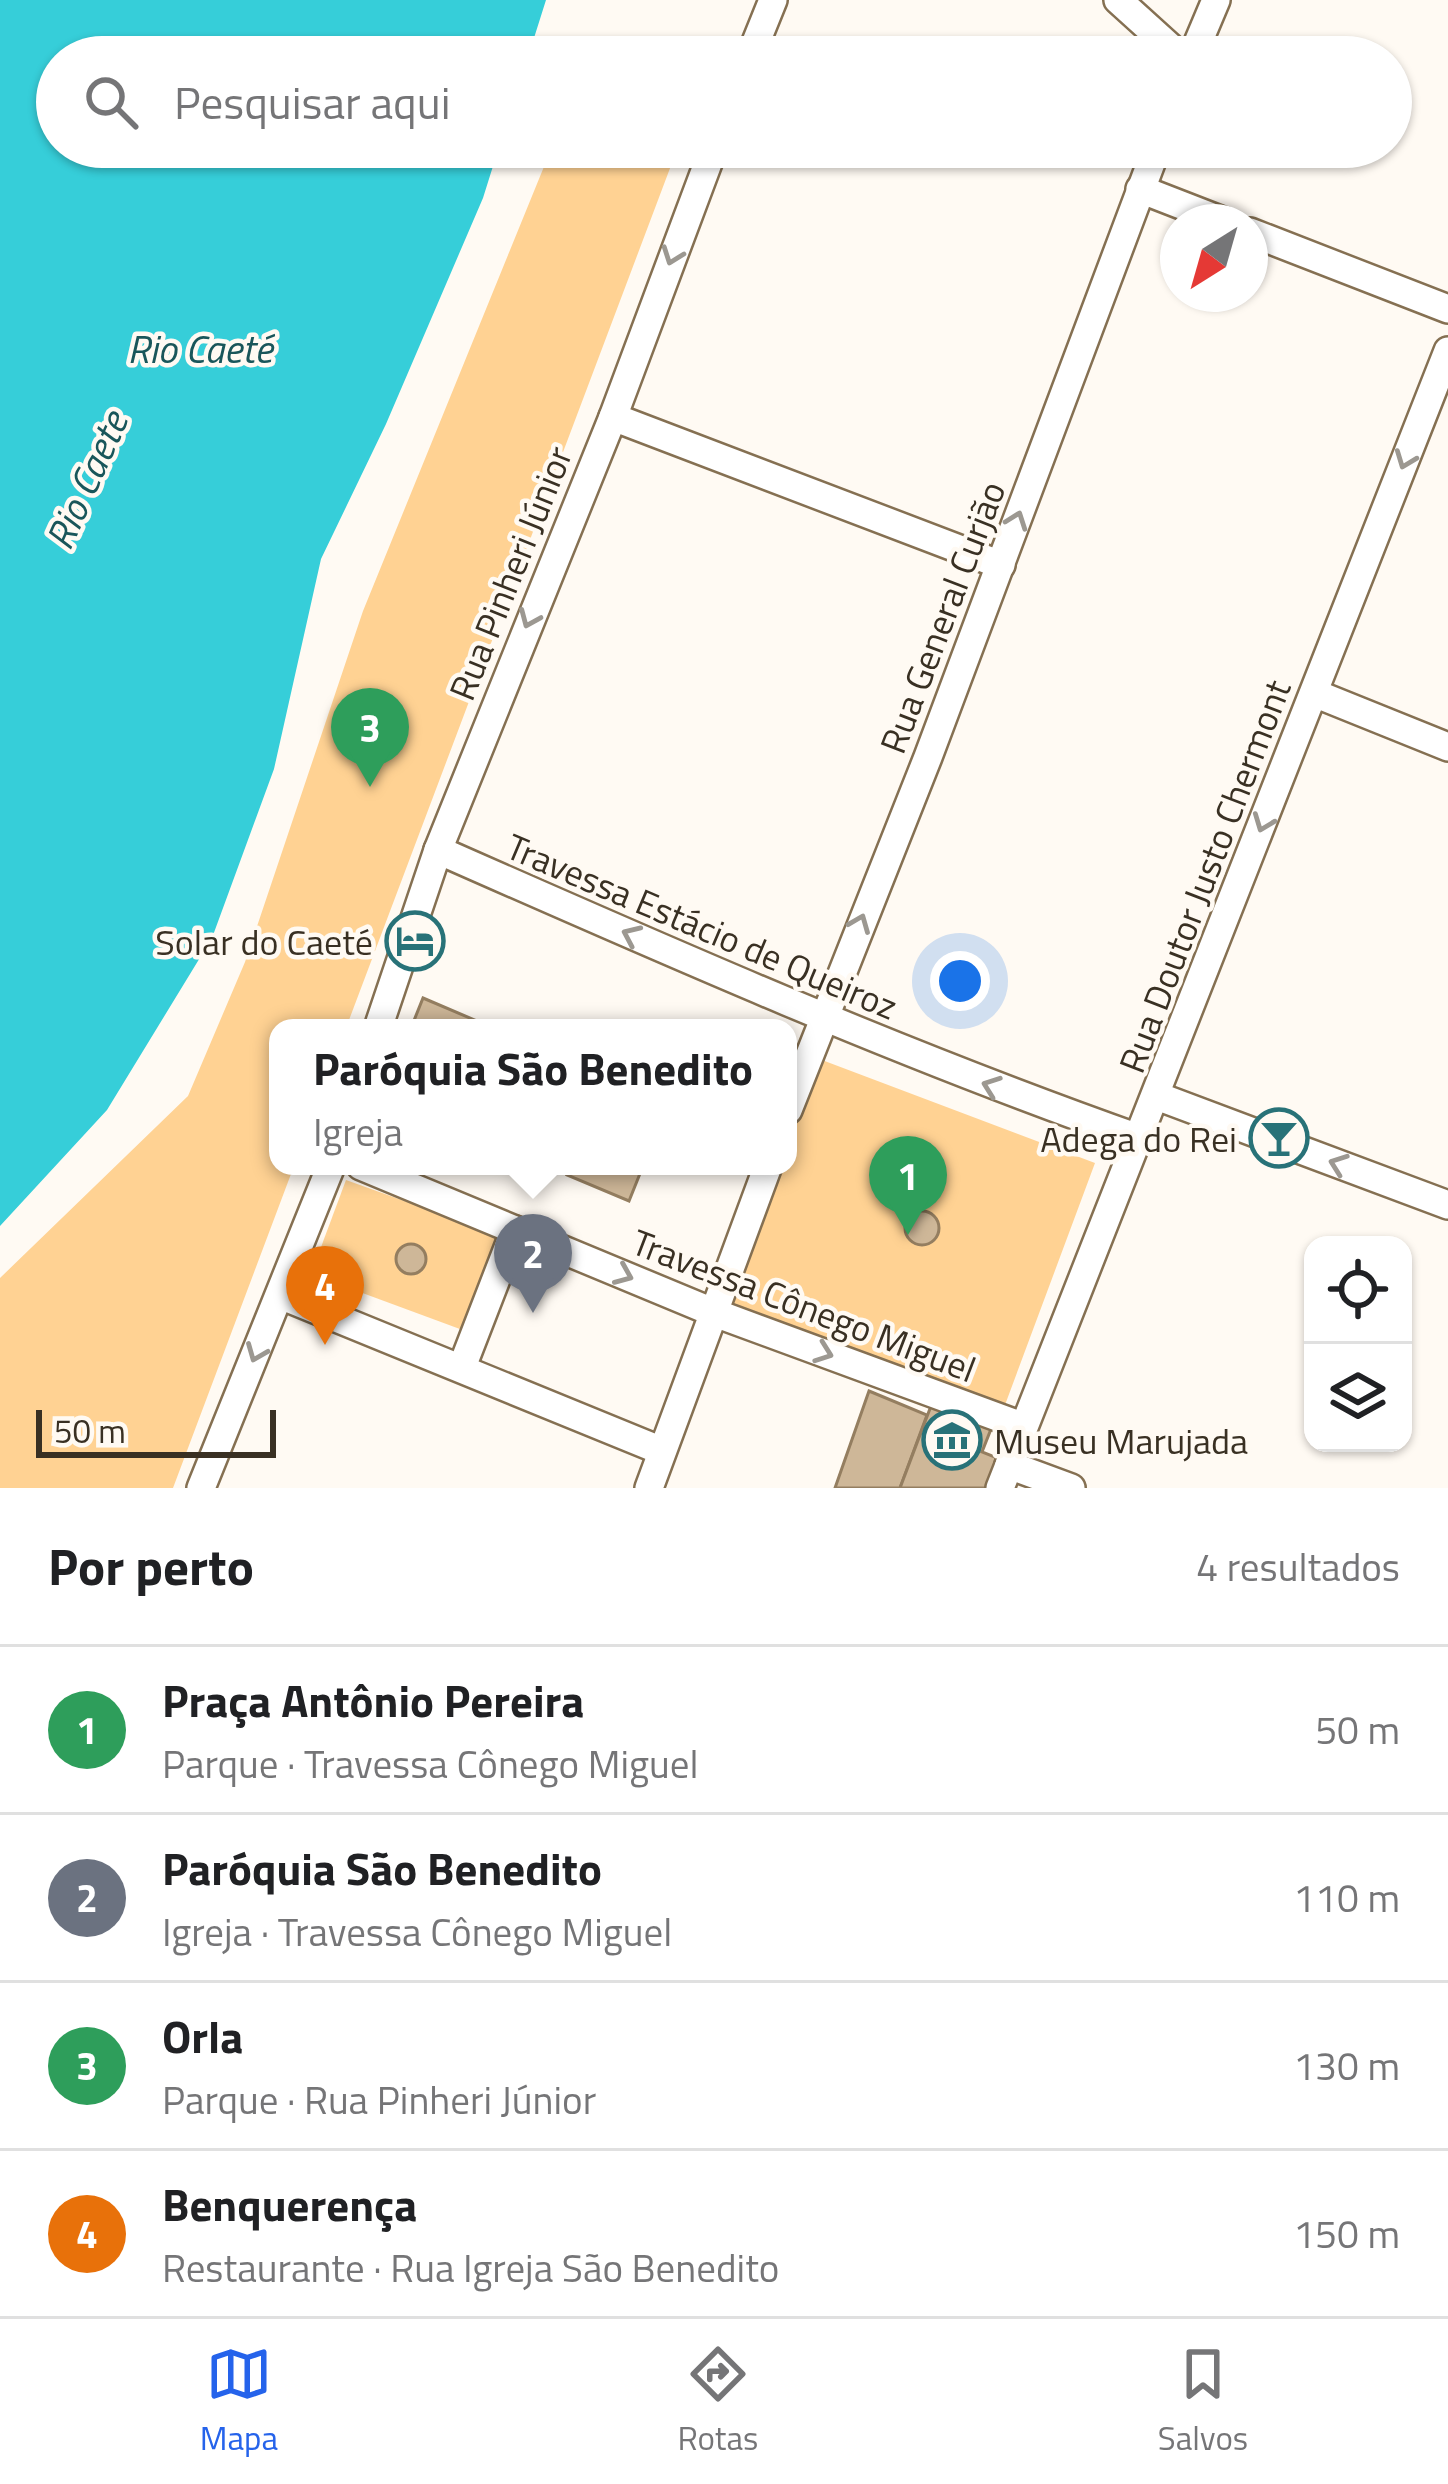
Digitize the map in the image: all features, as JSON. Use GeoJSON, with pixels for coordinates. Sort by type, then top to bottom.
{"type":"FeatureCollection","features":[{"type":"Feature","properties":{"kind":"street"},"geometry":{"type":"LineString","coordinates":[[758,36],[773,0]]}},
{"type":"Feature","properties":{"kind":"street"},"geometry":{"type":"LineString","coordinates":[[1118,0],[1158,36]]}},
{"type":"Feature","properties":{"kind":"street"},"geometry":{"type":"LineString","coordinates":[[1201,36],[1216,0]]}},
{"type":"Feature","properties":{"kind":"street","name":"Rua Pinheri Júnior"},"geometry":{"type":"LineString","coordinates":[[381,1019],[438,850],[614,417],[706,168]]}},
{"type":"Feature","properties":{"kind":"street","name":"Rua General Curjão"},"geometry":{"type":"LineString","coordinates":[[797,1085],[928,757],[1148,168]]}},
{"type":"Feature","properties":{"kind":"street"},"geometry":{"type":"LineString","coordinates":[[1140,189],[1179,204]]}},
{"type":"Feature","properties":{"kind":"street"},"geometry":{"type":"LineString","coordinates":[[1268,239],[1448,309]]}},
{"type":"Feature","properties":{"kind":"street","name":"Rua Doutor Justo Chermont"},"geometry":{"type":"LineString","coordinates":[[1004,1476],[1448,351]]}},
{"type":"Feature","properties":{"kind":"street"},"geometry":{"type":"LineString","coordinates":[[614,417],[1000,565]]}},
{"type":"Feature","properties":{"kind":"street"},"geometry":{"type":"LineString","coordinates":[[1314,693],[1448,747]]}},
{"type":"Feature","properties":{"kind":"street","name":"Travessa Estácio de Queiroz"},"geometry":{"type":"LineString","coordinates":[[438,850],[821,1019],[974,1080],[1141,1138]]}},
{"type":"Feature","properties":{"kind":"street"},"geometry":{"type":"LineString","coordinates":[[1156,1096],[1448,1205]]}},
{"type":"Feature","properties":{"kind":"street"},"geometry":{"type":"LineString","coordinates":[[201,1488],[327,1175]]}},
{"type":"Feature","properties":{"kind":"street","name":"Travessa Cônego Miguel"},"geometry":{"type":"LineString","coordinates":[[383,1175],[715,1313],[1022,1426]]}},
{"type":"Feature","properties":{"kind":"street"},"geometry":{"type":"LineString","coordinates":[[649,1488],[765,1175]]}},
{"type":"Feature","properties":{"kind":"street"},"geometry":{"type":"LineString","coordinates":[[462,1367],[515,1230]]}},
{"type":"Feature","properties":{"kind":"street"},"geometry":{"type":"LineString","coordinates":[[280,1295],[662,1451]]}},
{"type":"Feature","properties":{"kind":"street"},"geometry":{"type":"LineString","coordinates":[[1004,1476],[1071,1488]]}},
{"type":"Feature","properties":{"kind":"shaded area"},"geometry":{"type":"Polygon","coordinates":[[[543,168],[670,168],[349,1019],[269,1019],[269,1175],[291,1175],[173,1488],[0,1488],[0,1278],[188,1096],[245,962],[363,611],[543,168]]]}},
{"type":"Feature","properties":{"kind":"shaded area"},"geometry":{"type":"Polygon","coordinates":[[[814,1057],[1095,1163],[1002,1413],[721,1308],[770,1175],[797,1175],[797,1103],[814,1057]]]}},
{"type":"Feature","properties":{"kind":"shaded area"},"geometry":{"type":"Polygon","coordinates":[[[346,1180],[502,1236],[468,1332],[311,1274],[346,1180]]]}},
{"type":"Feature","properties":{"kind":"water","name":"Rio Caeté"},"geometry":{"type":"Polygon","coordinates":[[[0,0],[546,0],[535,36],[36,36],[36,168],[492,168],[386,424],[321,559],[274,769],[212,938],[107,1110],[0,1226],[0,0]]]}},
{"type":"Feature","properties":{"kind":"building"},"geometry":{"type":"Polygon","coordinates":[[[423,998],[472,1019],[415,1019],[423,998]]]}},
{"type":"Feature","properties":{"kind":"building"},"geometry":{"type":"Polygon","coordinates":[[[567,1175],[639,1175],[629,1201],[567,1175]]]}},
{"type":"Feature","properties":{"kind":"building"},"geometry":{"type":"Polygon","coordinates":[[[922,1211],[934,1216],[939,1228],[934,1240],[922,1245],[910,1240],[905,1228],[910,1216],[922,1211]]]}},
{"type":"Feature","properties":{"kind":"building"},"geometry":{"type":"Polygon","coordinates":[[[411,1244],[422,1248],[426,1259],[422,1270],[411,1274],[400,1270],[396,1259],[400,1248],[411,1244]]]}},
{"type":"Feature","properties":{"kind":"building"},"geometry":{"type":"Polygon","coordinates":[[[869,1391],[927,1415],[900,1488],[835,1488],[869,1391]]]}},
{"type":"Feature","properties":{"kind":"building","name":"Museu Marujada"},"geometry":{"type":"Polygon","coordinates":[[[931,1406],[991,1429],[982,1452],[1000,1459],[989,1488],[900,1488],[931,1406]]]}},
{"type":"Feature","properties":{"kind":"place","name":"Orla"},"geometry":{"type":"Point","coordinates":[370,787]}},
{"type":"Feature","properties":{"kind":"place","name":"Solar do Caeté"},"geometry":{"type":"Point","coordinates":[415,941]}},
{"type":"Feature","properties":{"kind":"place","name":"Adega do Rei"},"geometry":{"type":"Point","coordinates":[1279,1138]}},
{"type":"Feature","properties":{"kind":"place","name":"Praça Antônio Pereira"},"geometry":{"type":"Point","coordinates":[908,1235]}},
{"type":"Feature","properties":{"kind":"place","name":"Paróquia São Benedito"},"geometry":{"type":"Point","coordinates":[533,1313]}},
{"type":"Feature","properties":{"kind":"place","name":"Benquerença"},"geometry":{"type":"Point","coordinates":[325,1345]}},
{"type":"Feature","properties":{"kind":"place","name":"Museu Marujada"},"geometry":{"type":"Point","coordinates":[952,1440]}},
{"type":"Feature","properties":{"kind":"water label","name":"Rio Caete"},"geometry":{"type":"Point","coordinates":[86,480]}}]}
